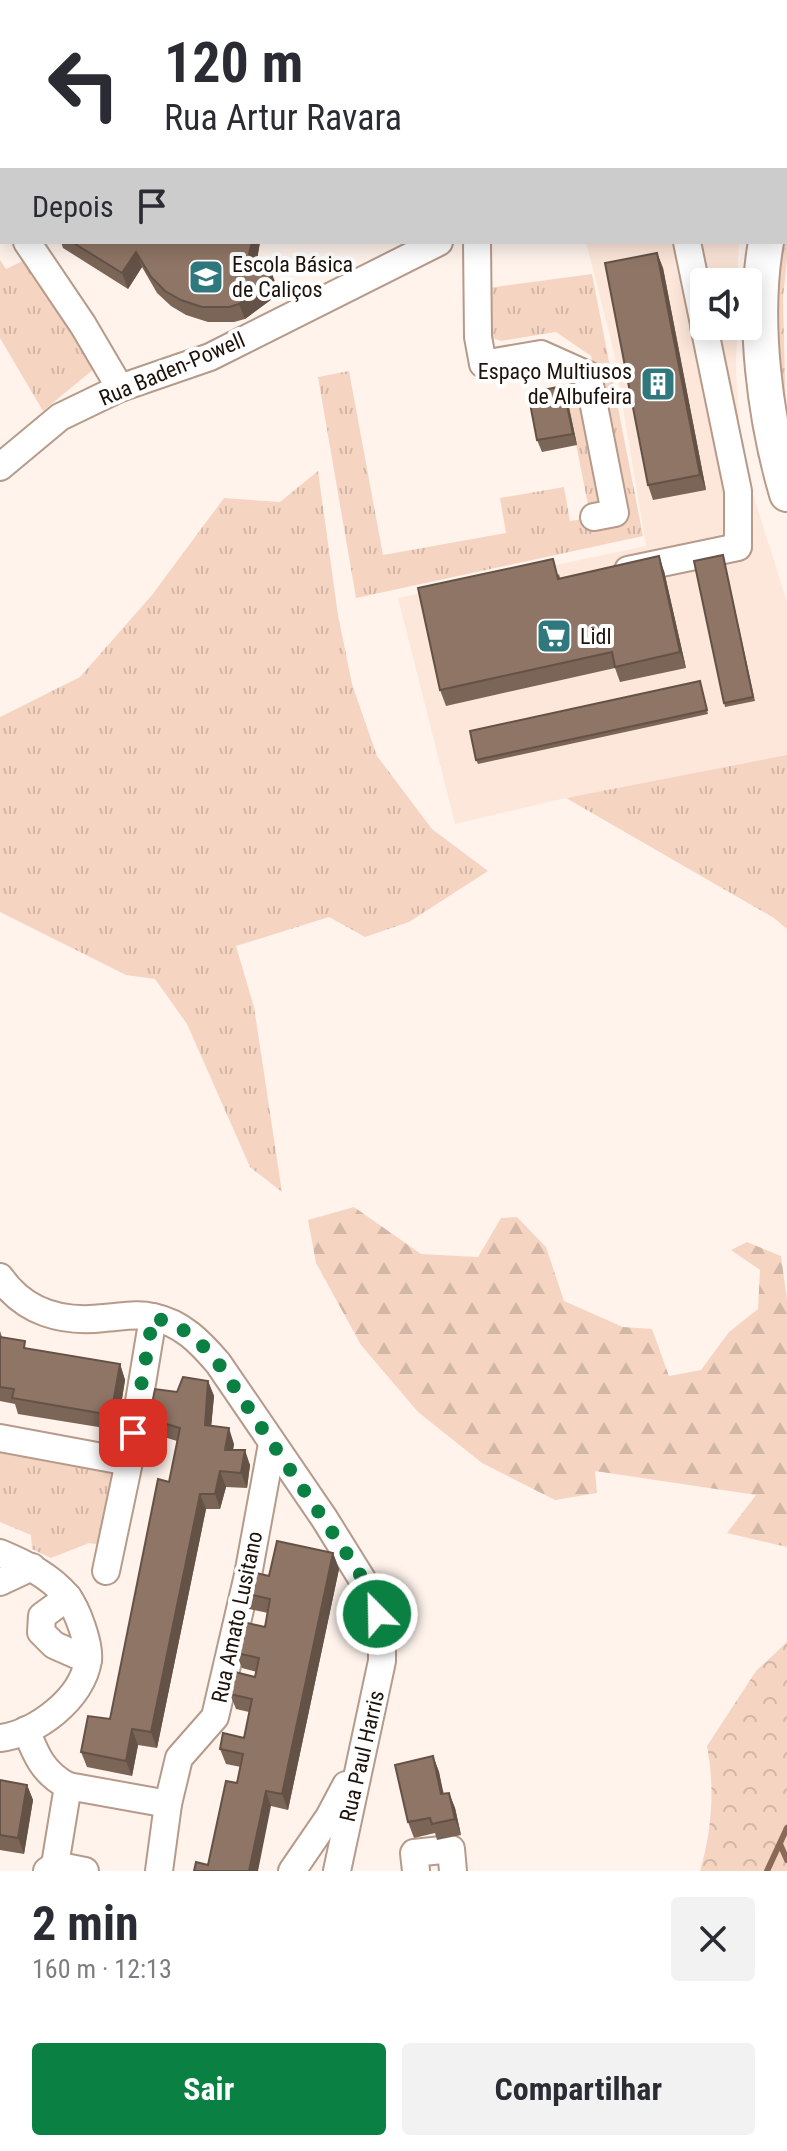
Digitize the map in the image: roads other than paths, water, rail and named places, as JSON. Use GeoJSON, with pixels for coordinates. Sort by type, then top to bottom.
{"type":"FeatureCollection","features":[{"type":"Feature","properties":{"kind":"main road"},"geometry":{"type":"LineString","coordinates":[[766,244],[761,308],[764,388],[787,494]]}},
{"type":"Feature","properties":{"kind":"street"},"geometry":{"type":"LineString","coordinates":[[28,244],[83,325],[120,388]]}},
{"type":"Feature","properties":{"kind":"street","name":"Rua Baden-Powell"},"geometry":{"type":"LineString","coordinates":[[0,467],[60,417],[120,388],[210,357],[433,244]]}},
{"type":"Feature","properties":{"kind":"street"},"geometry":{"type":"LineString","coordinates":[[477,244],[478,337],[483,364],[541,354],[588,375],[615,513],[594,517]]}},
{"type":"Feature","properties":{"kind":"street"},"geometry":{"type":"LineString","coordinates":[[687,244],[693,268]]}},
{"type":"Feature","properties":{"kind":"street"},"geometry":{"type":"LineString","coordinates":[[704,244],[704,268]]}},
{"type":"Feature","properties":{"kind":"street"},"geometry":{"type":"LineString","coordinates":[[598,577],[738,547],[738,491],[708,340]]}},
{"type":"Feature","properties":{"kind":"street","name":"Rua Paul Harris"},"geometry":{"type":"LineString","coordinates":[[0,1277],[10,1291],[40,1312],[60,1318],[153,1317],[180,1326],[200,1342],[218,1363],[370,1592],[382,1636],[382,1661],[337,1871]]}},
{"type":"Feature","properties":{"kind":"street"},"geometry":{"type":"LineString","coordinates":[[106,1571],[129,1462],[153,1317]]}},
{"type":"Feature","properties":{"kind":"street"},"geometry":{"type":"LineString","coordinates":[[0,1438],[129,1462]]}},
{"type":"Feature","properties":{"kind":"street","name":"Rua Amato Lusitano"},"geometry":{"type":"LineString","coordinates":[[159,1871],[168,1804],[179,1758],[215,1717],[248,1575],[272,1444]]}},
{"type":"Feature","properties":{"kind":"street"},"geometry":{"type":"LineString","coordinates":[[0,1553],[32,1567],[68,1597],[82,1625],[88,1660],[78,1684],[62,1706],[40,1724],[0,1738]]}},
{"type":"Feature","properties":{"kind":"street"},"geometry":{"type":"LineString","coordinates":[[0,1582],[32,1567]]}},
{"type":"Feature","properties":{"kind":"street"},"geometry":{"type":"LineString","coordinates":[[68,1597],[42,1616],[41,1632],[54,1645],[88,1660]]}},
{"type":"Feature","properties":{"kind":"street"},"geometry":{"type":"LineString","coordinates":[[26,1730],[38,1761],[53,1778],[68,1786],[168,1804]]}},
{"type":"Feature","properties":{"kind":"street"},"geometry":{"type":"LineString","coordinates":[[292,1871],[329,1817],[362,1753]]}},
{"type":"Feature","properties":{"kind":"street"},"geometry":{"type":"LineString","coordinates":[[68,1786],[51,1868],[85,1871]]}},
{"type":"Feature","properties":{"kind":"street"},"geometry":{"type":"LineString","coordinates":[[416,1871],[414,1853],[451,1849],[453,1871]]}},
{"type":"Feature","properties":{"kind":"waterway"},"geometry":{"type":"LineString","coordinates":[[767,1871],[787,1828]]}},
{"type":"Feature","properties":{"kind":"waterway"},"geometry":{"type":"LineString","coordinates":[[780,1844],[787,1860]]}},
{"type":"Feature","properties":{"kind":"place","name":"Escola Básica de Caliços"},"geometry":{"type":"Point","coordinates":[206,277]}},
{"type":"Feature","properties":{"kind":"place","name":"Espaço Multiusos de Albufeira"},"geometry":{"type":"Point","coordinates":[658,384]}},
{"type":"Feature","properties":{"kind":"place","name":"Lidl"},"geometry":{"type":"Point","coordinates":[554,636]}}]}
